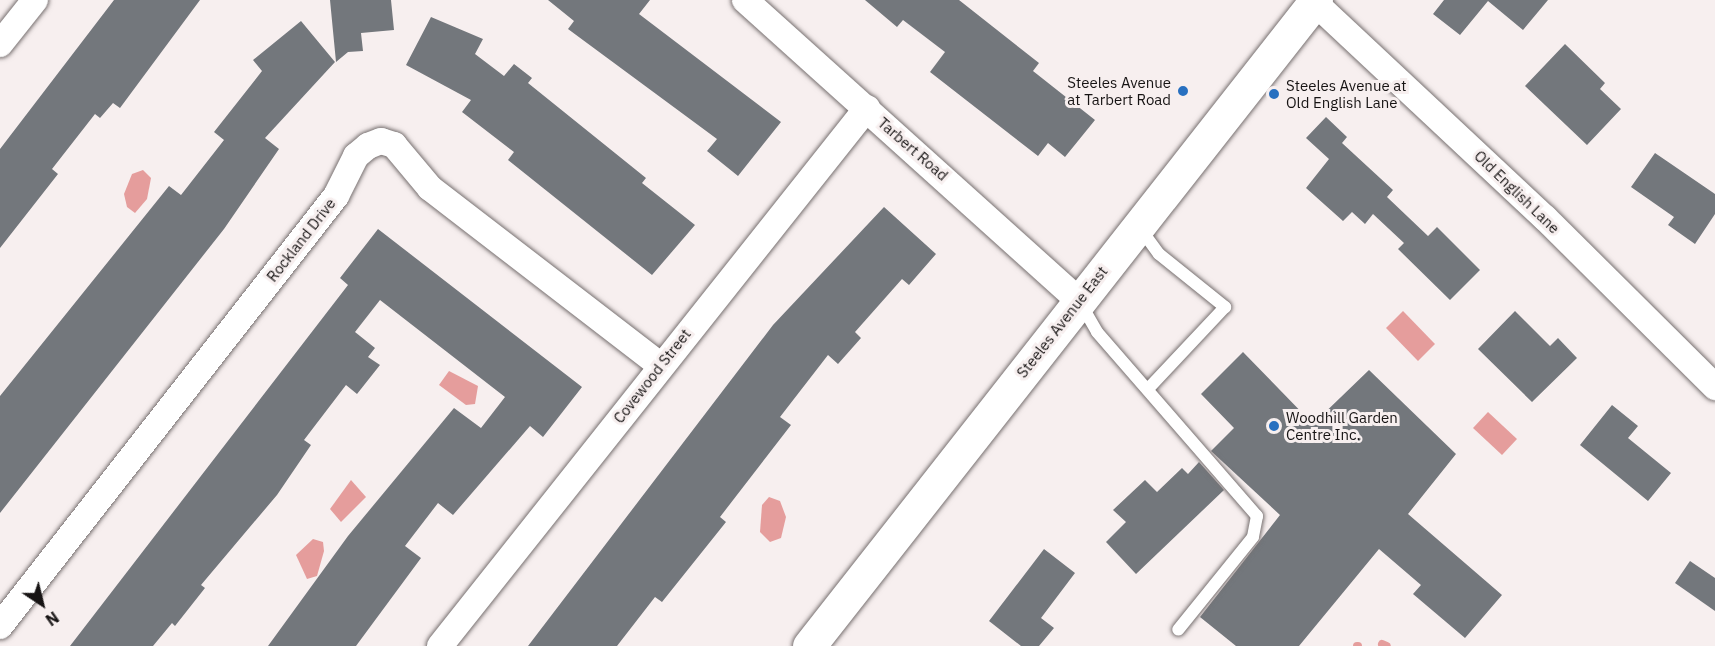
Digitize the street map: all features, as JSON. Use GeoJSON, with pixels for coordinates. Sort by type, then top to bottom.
{"type":"FeatureCollection","features":[{"type":"Feature","properties":{"kind":"main road","name":"Steeles Avenue East"},"geometry":{"type":"LineString","coordinates":[[809,646],[1311,0]]}},
{"type":"Feature","properties":{"kind":"street"},"geometry":{"type":"LineString","coordinates":[[0,44],[34,0]]}},
{"type":"Feature","properties":{"kind":"street","name":"Tarbert Road"},"geometry":{"type":"LineString","coordinates":[[745,0],[1078,300]]}},
{"type":"Feature","properties":{"kind":"street","name":"Old English Lane"},"geometry":{"type":"LineString","coordinates":[[1311,0],[1536,210],[1715,387]]}},
{"type":"Feature","properties":{"kind":"street","name":"Covewood Street"},"geometry":{"type":"LineString","coordinates":[[440,646],[660,365],[867,108]]}},
{"type":"Feature","properties":{"kind":"street","name":"Rockland Drive"},"geometry":{"type":"LineString","coordinates":[[0,626],[336,196],[356,156],[368,146],[381,141],[394,145],[430,188],[660,365]]}},
{"type":"Feature","properties":{"kind":"lane"},"geometry":{"type":"LineString","coordinates":[[1137,225],[1159,254],[1225,307],[1150,387]]}},
{"type":"Feature","properties":{"kind":"lane"},"geometry":{"type":"LineString","coordinates":[[1078,300],[1097,332],[1150,387],[1257,516],[1253,537],[1178,630]]}},
{"type":"Feature","properties":{"kind":"shaded area"},"geometry":{"type":"Polygon","coordinates":[[[143,170],[151,178],[147,199],[135,213],[127,207],[124,194],[132,174],[143,170]]]}},
{"type":"Feature","properties":{"kind":"shaded area"},"geometry":{"type":"Polygon","coordinates":[[[1403,311],[1435,344],[1418,361],[1386,328],[1403,311]]]}},
{"type":"Feature","properties":{"kind":"shaded area"},"geometry":{"type":"Polygon","coordinates":[[[449,371],[478,386],[475,404],[466,405],[439,385],[449,371]]]}},
{"type":"Feature","properties":{"kind":"shaded area"},"geometry":{"type":"Polygon","coordinates":[[[1488,412],[1517,439],[1502,455],[1473,428],[1488,412]]]}},
{"type":"Feature","properties":{"kind":"shaded area"},"geometry":{"type":"Polygon","coordinates":[[[351,480],[366,497],[341,522],[330,509],[351,480]]]}},
{"type":"Feature","properties":{"kind":"shaded area"},"geometry":{"type":"Polygon","coordinates":[[[769,497],[780,501],[786,517],[781,538],[770,542],[760,532],[762,505],[769,497]]]}},
{"type":"Feature","properties":{"kind":"shaded area"},"geometry":{"type":"Polygon","coordinates":[[[313,539],[323,542],[324,551],[317,576],[307,579],[296,555],[313,539]]]}},
{"type":"Feature","properties":{"kind":"building"},"geometry":{"type":"Polygon","coordinates":[[[114,0],[200,0],[120,108],[113,103],[100,118],[95,114],[52,169],[58,174],[0,248],[0,149],[114,0]]]}},
{"type":"Feature","properties":{"kind":"building"},"geometry":{"type":"Polygon","coordinates":[[[330,0],[391,0],[394,30],[361,33],[363,51],[348,52],[336,62],[330,0]]]}},
{"type":"Feature","properties":{"kind":"building"},"geometry":{"type":"Polygon","coordinates":[[[548,0],[650,0],[639,14],[781,122],[738,176],[707,151],[717,139],[568,29],[574,21],[548,0]]]}},
{"type":"Feature","properties":{"kind":"building"},"geometry":{"type":"Polygon","coordinates":[[[865,0],[959,0],[1039,63],[1033,71],[1095,120],[1065,157],[1048,143],[1038,156],[930,72],[945,52],[903,20],[897,27],[865,0]]]}},
{"type":"Feature","properties":{"kind":"building"},"geometry":{"type":"Polygon","coordinates":[[[1444,0],[1548,0],[1523,30],[1488,1],[1460,35],[1433,14],[1444,0]]]}},
{"type":"Feature","properties":{"kind":"building"},"geometry":{"type":"Polygon","coordinates":[[[431,17],[483,39],[475,54],[504,76],[514,64],[532,78],[528,83],[646,178],[642,183],[695,225],[652,275],[508,160],[514,152],[462,112],[471,100],[406,65],[431,17]]]}},
{"type":"Feature","properties":{"kind":"building"},"geometry":{"type":"Polygon","coordinates":[[[301,21],[335,62],[265,138],[279,149],[224,229],[0,513],[0,396],[169,186],[181,195],[224,140],[214,132],[262,71],[253,60],[301,21]]]}},
{"type":"Feature","properties":{"kind":"building"},"geometry":{"type":"Polygon","coordinates":[[[1565,44],[1605,83],[1600,89],[1621,109],[1587,145],[1525,86],[1565,44]]]}},
{"type":"Feature","properties":{"kind":"building"},"geometry":{"type":"Polygon","coordinates":[[[1326,117],[1347,137],[1342,143],[1393,190],[1387,197],[1428,236],[1437,227],[1480,270],[1450,300],[1398,249],[1404,243],[1373,214],[1365,224],[1352,212],[1343,221],[1306,188],[1329,159],[1306,138],[1326,117]]]}},
{"type":"Feature","properties":{"kind":"building"},"geometry":{"type":"Polygon","coordinates":[[[1655,153],[1715,194],[1715,214],[1695,244],[1668,225],[1674,217],[1631,187],[1655,153]]]}},
{"type":"Feature","properties":{"kind":"building"},"geometry":{"type":"Polygon","coordinates":[[[884,207],[936,254],[909,285],[902,279],[855,332],[861,338],[838,364],[828,355],[780,417],[791,425],[720,517],[726,522],[662,602],[655,597],[617,646],[528,646],[773,325],[884,207]]]}},
{"type":"Feature","properties":{"kind":"building"},"geometry":{"type":"Polygon","coordinates":[[[378,229],[582,387],[543,437],[530,426],[453,515],[438,503],[405,546],[421,558],[356,646],[268,646],[348,536],[454,408],[481,428],[505,397],[380,300],[355,332],[375,348],[368,357],[380,365],[357,394],[346,385],[304,440],[311,445],[277,495],[201,585],[205,588],[175,626],[172,623],[153,646],[70,646],[348,285],[340,278],[378,229]]]}},
{"type":"Feature","properties":{"kind":"building"},"geometry":{"type":"Polygon","coordinates":[[[1515,311],[1550,346],[1558,338],[1577,358],[1532,402],[1478,349],[1515,311]]]}},
{"type":"Feature","properties":{"kind":"building"},"geometry":{"type":"Polygon","coordinates":[[[1243,352],[1313,424],[1369,370],[1456,454],[1408,514],[1502,595],[1465,638],[1413,594],[1421,585],[1379,549],[1299,646],[1236,646],[1200,617],[1280,515],[1211,451],[1234,428],[1201,394],[1243,352]]]}},
{"type":"Feature","properties":{"kind":"building"},"geometry":{"type":"Polygon","coordinates":[[[1612,405],[1638,426],[1628,438],[1671,473],[1648,501],[1580,445],[1612,405]]]}},
{"type":"Feature","properties":{"kind":"building"},"geometry":{"type":"Polygon","coordinates":[[[1199,462],[1224,490],[1136,574],[1106,542],[1126,522],[1113,510],[1145,480],[1157,492],[1182,468],[1188,474],[1199,462]]]}},
{"type":"Feature","properties":{"kind":"building"},"geometry":{"type":"Polygon","coordinates":[[[1044,549],[1075,573],[1041,618],[1054,628],[1039,646],[1021,646],[989,621],[1044,549]]]}},
{"type":"Feature","properties":{"kind":"building"},"geometry":{"type":"Polygon","coordinates":[[[1690,561],[1715,578],[1715,611],[1675,583],[1690,561]]]}},
{"type":"Feature","properties":{"kind":"waterway"},"geometry":{"type":"LineString","coordinates":[[1382,644],[1387,646]]}},
{"type":"Feature","properties":{"kind":"place","name":"Steeles Avenue at Tarbert Road"},"geometry":{"type":"Point","coordinates":[1183,91]}},
{"type":"Feature","properties":{"kind":"place","name":"Steeles Avenue at Old English Lane"},"geometry":{"type":"Point","coordinates":[1274,94]}},
{"type":"Feature","properties":{"kind":"place","name":"Woodhill Garden Centre Inc."},"geometry":{"type":"Point","coordinates":[1274,426]}}]}
